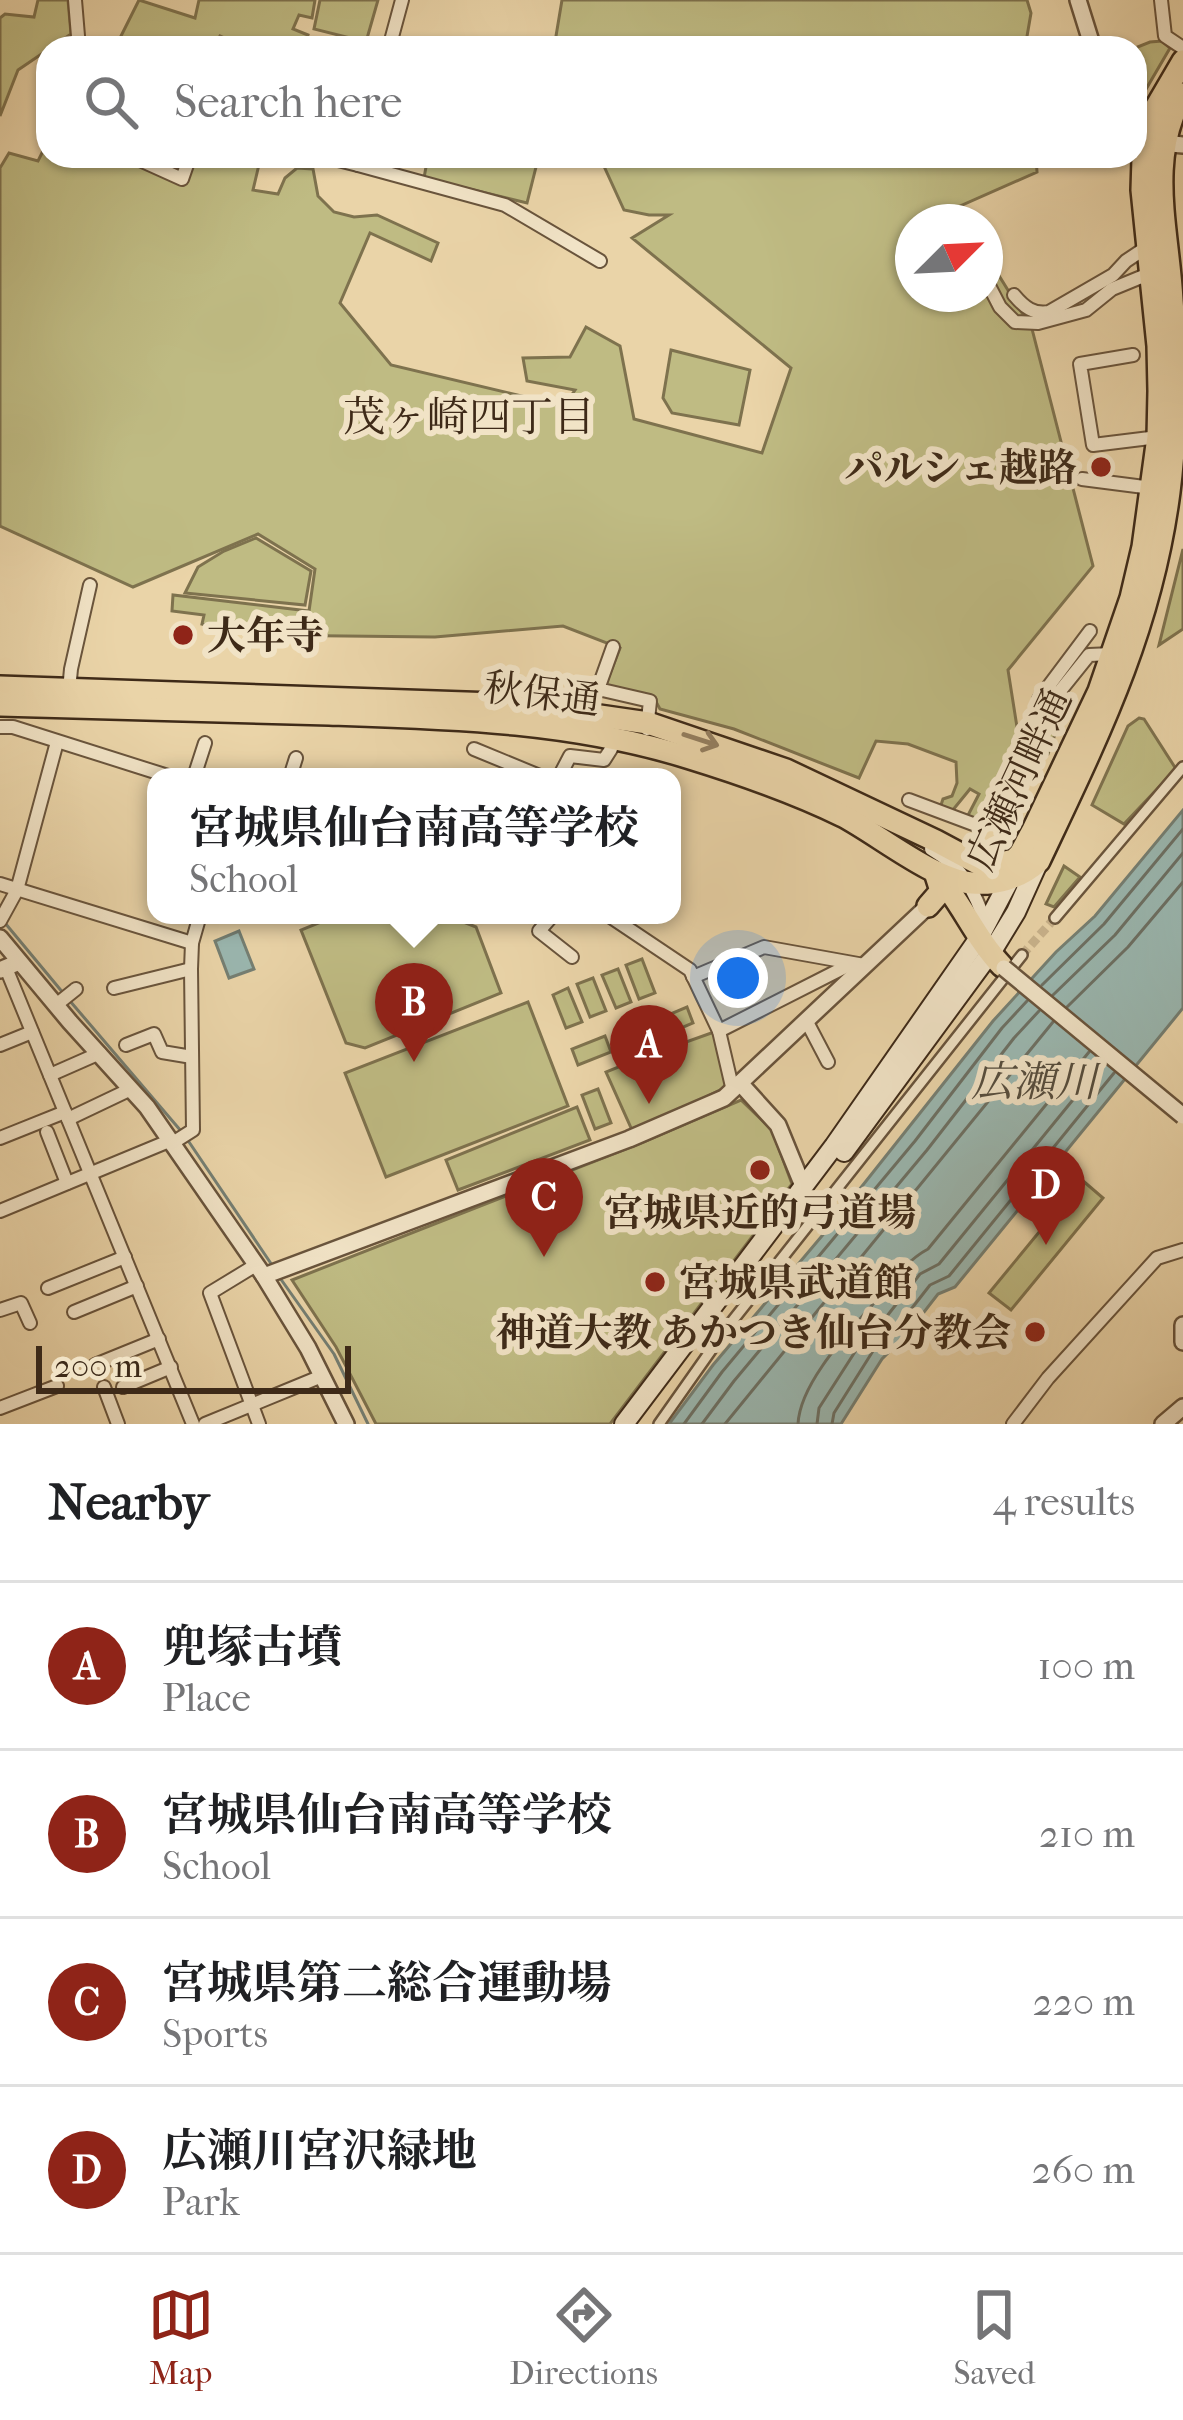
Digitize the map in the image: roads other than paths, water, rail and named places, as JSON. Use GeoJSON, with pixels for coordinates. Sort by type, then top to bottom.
{"type":"FeatureCollection","features":[{"type":"Feature","properties":{"kind":"highway","name":"広瀬河畔通"},"geometry":{"type":"LineString","coordinates":[[1030,858],[1096,741],[1133,651],[1154,578],[1177,401],[1157,103],[1183,61]]}},
{"type":"Feature","properties":{"kind":"highway","name":"広瀬河畔通"},"geometry":{"type":"LineString","coordinates":[[1030,858],[1114,654],[1143,548],[1158,437],[1158,346],[1142,190],[1157,137],[1183,94]]}},
{"type":"Feature","properties":{"kind":"highway","name":"秋保通"},"geometry":{"type":"LineString","coordinates":[[0,687],[69,698],[524,724],[613,737],[646,733],[937,860],[967,893],[1030,870],[1030,858],[979,864],[786,770],[646,733],[505,704],[69,698],[0,705]]}},
{"type":"Feature","properties":{"kind":"highway"},"geometry":{"type":"LineString","coordinates":[[928,907],[940,891],[937,860]]}},
{"type":"Feature","properties":{"kind":"highway"},"geometry":{"type":"LineString","coordinates":[[967,893],[999,959]]}},
{"type":"Feature","properties":{"kind":"main road","name":"広瀬河畔通"},"geometry":{"type":"LineString","coordinates":[[639,1424],[999,959],[1030,858]]}},
{"type":"Feature","properties":{"kind":"main road","name":"広瀬河畔通"},"geometry":{"type":"LineString","coordinates":[[624,1424],[803,1186],[999,959],[1012,878]]}},
{"type":"Feature","properties":{"kind":"street"},"geometry":{"type":"LineString","coordinates":[[75,0],[78,36]]}},
{"type":"Feature","properties":{"kind":"street"},"geometry":{"type":"LineString","coordinates":[[392,36],[402,0]]}},
{"type":"Feature","properties":{"kind":"street"},"geometry":{"type":"LineString","coordinates":[[1078,0],[1089,36]]}},
{"type":"Feature","properties":{"kind":"street"},"geometry":{"type":"LineString","coordinates":[[1161,0],[1165,36],[1183,48]]}},
{"type":"Feature","properties":{"kind":"street"},"geometry":{"type":"LineString","coordinates":[[159,168],[182,178],[186,168]]}},
{"type":"Feature","properties":{"kind":"street"},"geometry":{"type":"LineString","coordinates":[[385,168],[505,205],[600,261]]}},
{"type":"Feature","properties":{"kind":"street"},"geometry":{"type":"LineString","coordinates":[[1014,296],[1029,309],[1049,312],[1113,275],[1148,247]]}},
{"type":"Feature","properties":{"kind":"street"},"geometry":{"type":"LineString","coordinates":[[1003,311],[1015,322],[1038,323],[1086,310],[1112,289],[1151,273]]}},
{"type":"Feature","properties":{"kind":"street"},"geometry":{"type":"LineString","coordinates":[[1133,355],[1080,364],[1093,445],[1158,437]]}},
{"type":"Feature","properties":{"kind":"street"},"geometry":{"type":"LineString","coordinates":[[1082,479],[1152,488]]}},
{"type":"Feature","properties":{"kind":"street"},"geometry":{"type":"LineString","coordinates":[[69,698],[70,669],[90,585]]}},
{"type":"Feature","properties":{"kind":"street"},"geometry":{"type":"LineString","coordinates":[[1048,706],[1039,699],[1090,631]]}},
{"type":"Feature","properties":{"kind":"street"},"geometry":{"type":"LineString","coordinates":[[613,647],[598,688],[650,701],[646,733]]}},
{"type":"Feature","properties":{"kind":"street"},"geometry":{"type":"LineString","coordinates":[[909,800],[981,826],[1048,706],[1089,656],[1114,654]]}},
{"type":"Feature","properties":{"kind":"street"},"geometry":{"type":"LineString","coordinates":[[0,727],[147,770]]}},
{"type":"Feature","properties":{"kind":"street"},"geometry":{"type":"LineString","coordinates":[[564,768],[570,755],[604,760],[613,737]]}},
{"type":"Feature","properties":{"kind":"street"},"geometry":{"type":"LineString","coordinates":[[4,916],[17,890],[57,742]]}},
{"type":"Feature","properties":{"kind":"street"},"geometry":{"type":"LineString","coordinates":[[197,768],[205,743]]}},
{"type":"Feature","properties":{"kind":"street"},"geometry":{"type":"LineString","coordinates":[[474,749],[520,768]]}},
{"type":"Feature","properties":{"kind":"street"},"geometry":{"type":"LineString","coordinates":[[293,768],[296,758]]}},
{"type":"Feature","properties":{"kind":"street"},"geometry":{"type":"LineString","coordinates":[[1055,918],[1183,767]]}},
{"type":"Feature","properties":{"kind":"street"},"geometry":{"type":"LineString","coordinates":[[886,818],[937,860]]}},
{"type":"Feature","properties":{"kind":"street"},"geometry":{"type":"LineString","coordinates":[[0,884],[192,943]]}},
{"type":"Feature","properties":{"kind":"street"},"geometry":{"type":"LineString","coordinates":[[259,1424],[210,1293],[668,1124],[724,1098],[807,1022],[857,965],[928,907],[967,893]]}},
{"type":"Feature","properties":{"kind":"street"},"geometry":{"type":"LineString","coordinates":[[0,1211],[193,1130],[191,969],[197,924]]}},
{"type":"Feature","properties":{"kind":"street"},"geometry":{"type":"LineString","coordinates":[[545,924],[539,931],[572,957]]}},
{"type":"Feature","properties":{"kind":"street"},"geometry":{"type":"LineString","coordinates":[[621,924],[690,970],[719,1031],[737,1087],[778,1125],[803,1186]]}},
{"type":"Feature","properties":{"kind":"street"},"geometry":{"type":"LineString","coordinates":[[0,938],[32,1032],[193,1424]]}},
{"type":"Feature","properties":{"kind":"street"},"geometry":{"type":"LineString","coordinates":[[693,977],[764,947],[857,965]]}},
{"type":"Feature","properties":{"kind":"street"},"geometry":{"type":"LineString","coordinates":[[659,1424],[999,959],[1183,1116]]}},
{"type":"Feature","properties":{"kind":"street"},"geometry":{"type":"LineString","coordinates":[[719,1031],[857,965]]}},
{"type":"Feature","properties":{"kind":"street"},"geometry":{"type":"LineString","coordinates":[[8,967],[66,997],[100,1053],[177,1139],[269,1271],[346,1424]]}},
{"type":"Feature","properties":{"kind":"street"},"geometry":{"type":"LineString","coordinates":[[114,988],[191,969]]}},
{"type":"Feature","properties":{"kind":"street"},"geometry":{"type":"LineString","coordinates":[[807,1022],[828,1062]]}},
{"type":"Feature","properties":{"kind":"street"},"geometry":{"type":"LineString","coordinates":[[0,1045],[32,1032]]}},
{"type":"Feature","properties":{"kind":"street"},"geometry":{"type":"LineString","coordinates":[[126,1046],[154,1034],[162,1052],[192,1057]]}},
{"type":"Feature","properties":{"kind":"street"},"geometry":{"type":"LineString","coordinates":[[50,1075],[100,1053]]}},
{"type":"Feature","properties":{"kind":"street"},"geometry":{"type":"LineString","coordinates":[[0,1138],[131,1089]]}},
{"type":"Feature","properties":{"kind":"street"},"geometry":{"type":"LineString","coordinates":[[47,1132],[67,1183]]}},
{"type":"Feature","properties":{"kind":"street"},"geometry":{"type":"LineString","coordinates":[[1013,1424],[1048,1378],[1157,1258],[1183,1250]]}},
{"type":"Feature","properties":{"kind":"street"},"geometry":{"type":"LineString","coordinates":[[1,1308],[125,1257]]}},
{"type":"Feature","properties":{"kind":"street"},"geometry":{"type":"LineString","coordinates":[[74,1312],[137,1286]]}},
{"type":"Feature","properties":{"kind":"street"},"geometry":{"type":"LineString","coordinates":[[21,1303],[30,1324]]}},
{"type":"Feature","properties":{"kind":"street"},"geometry":{"type":"LineString","coordinates":[[1183,1325],[1183,1342]]}},
{"type":"Feature","properties":{"kind":"street"},"geometry":{"type":"LineString","coordinates":[[95,1365],[159,1339]]}},
{"type":"Feature","properties":{"kind":"street"},"geometry":{"type":"LineString","coordinates":[[123,1387],[170,1367]]}},
{"type":"Feature","properties":{"kind":"street"},"geometry":{"type":"LineString","coordinates":[[205,1424],[322,1376]]}},
{"type":"Feature","properties":{"kind":"street"},"geometry":{"type":"LineString","coordinates":[[0,1408],[57,1386]]}},
{"type":"Feature","properties":{"kind":"street"},"geometry":{"type":"LineString","coordinates":[[104,1387],[118,1424]]}},
{"type":"Feature","properties":{"kind":"street"},"geometry":{"type":"LineString","coordinates":[[1163,1424],[1183,1407]]}},
{"type":"Feature","properties":{"kind":"water","name":"広瀬川"},"geometry":{"type":"Polygon","coordinates":[[[1183,810],[1183,1008],[955,1287],[938,1294],[882,1359],[841,1424],[669,1424],[993,1021],[1095,916],[1183,810]]]}},
{"type":"Feature","properties":{"kind":"water"},"geometry":{"type":"Polygon","coordinates":[[[239,931],[254,969],[229,978],[215,941],[239,931]]]}},
{"type":"Feature","properties":{"kind":"waterway"},"geometry":{"type":"LineString","coordinates":[[5,923],[64,994]]}},
{"type":"Feature","properties":{"kind":"waterway"},"geometry":{"type":"LineString","coordinates":[[70,1001],[181,1131]]}},
{"type":"Feature","properties":{"kind":"waterway"},"geometry":{"type":"LineString","coordinates":[[187,1139],[272,1265]]}},
{"type":"Feature","properties":{"kind":"waterway"},"geometry":{"type":"LineString","coordinates":[[280,1278],[334,1354],[368,1424]]}},
{"type":"Feature","properties":{"kind":"tunnel"},"geometry":{"type":"LineString","coordinates":[[1022,955],[1055,918]]}},
{"type":"Feature","properties":{"kind":"place","name":"パルシェ越路"},"geometry":{"type":"Point","coordinates":[1101,467]}},
{"type":"Feature","properties":{"kind":"place","name":"大年寺"},"geometry":{"type":"Point","coordinates":[183,635]}},
{"type":"Feature","properties":{"kind":"place","name":"宮城県仙台南高等学校"},"geometry":{"type":"Point","coordinates":[414,1062]}},
{"type":"Feature","properties":{"kind":"place","name":"兜塚古墳"},"geometry":{"type":"Point","coordinates":[649,1104]}},
{"type":"Feature","properties":{"kind":"place","name":"宮城県近的弓道場"},"geometry":{"type":"Point","coordinates":[760,1170]}},
{"type":"Feature","properties":{"kind":"place","name":"広瀬川宮沢緑地"},"geometry":{"type":"Point","coordinates":[1046,1245]}},
{"type":"Feature","properties":{"kind":"place","name":"宮城県第二総合運動場"},"geometry":{"type":"Point","coordinates":[544,1257]}},
{"type":"Feature","properties":{"kind":"place","name":"宮城県武道館"},"geometry":{"type":"Point","coordinates":[655,1282]}},
{"type":"Feature","properties":{"kind":"place","name":"神道大教 あかつき仙台分教会"},"geometry":{"type":"Point","coordinates":[1035,1332]}},
{"type":"Feature","properties":{"kind":"district","name":"茂ヶ崎四丁目"},"geometry":{"type":"Point","coordinates":[469,416]}}]}
